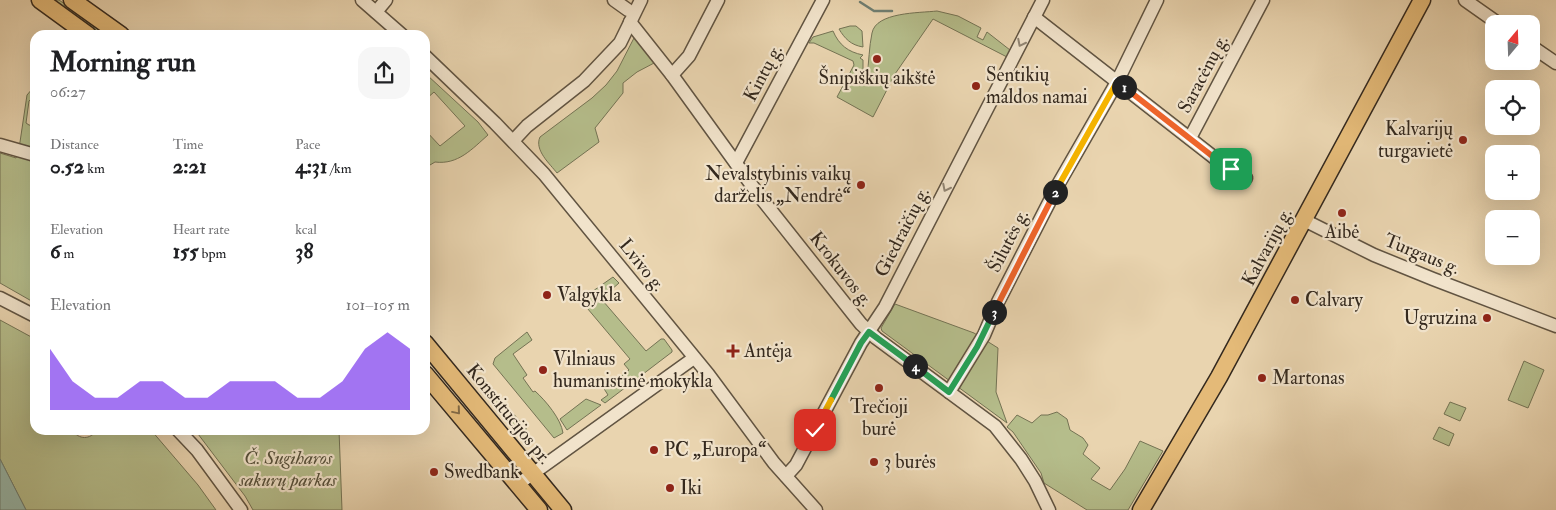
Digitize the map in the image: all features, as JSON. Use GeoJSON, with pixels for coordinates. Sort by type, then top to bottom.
{"type":"FeatureCollection","features":[{"type":"Feature","properties":{"kind":"main road"},"geometry":{"type":"LineString","coordinates":[[40,0],[81,30]]}},
{"type":"Feature","properties":{"kind":"main road"},"geometry":{"type":"LineString","coordinates":[[72,0],[114,30]]}},
{"type":"Feature","properties":{"kind":"main road","name":"Kalvarijų g."},"geometry":{"type":"LineString","coordinates":[[1141,510],[1219,377],[1422,0]]}},
{"type":"Feature","properties":{"kind":"main road","name":"Konstitucijos pr."},"geometry":{"type":"LineString","coordinates":[[430,349],[563,510]]}},
{"type":"Feature","properties":{"kind":"main road","name":"Konstitucijos pr."},"geometry":{"type":"LineString","coordinates":[[430,380],[539,510]]}},
{"type":"Feature","properties":{"kind":"street"},"geometry":{"type":"LineString","coordinates":[[362,0],[395,30]]}},
{"type":"Feature","properties":{"kind":"street"},"geometry":{"type":"LineString","coordinates":[[376,12],[386,0]]}},
{"type":"Feature","properties":{"kind":"street","name":"Krokuvos g."},"geometry":{"type":"LineString","coordinates":[[614,0],[630,11],[672,75],[736,164],[860,324],[995,426],[1035,482],[1049,510]]}},
{"type":"Feature","properties":{"kind":"street"},"geometry":{"type":"LineString","coordinates":[[513,141],[527,126],[584,80],[620,43],[630,11],[641,0]]}},
{"type":"Feature","properties":{"kind":"street"},"geometry":{"type":"LineString","coordinates":[[672,75],[689,56],[718,0]]}},
{"type":"Feature","properties":{"kind":"street","name":"Kintų g."},"geometry":{"type":"LineString","coordinates":[[736,164],[823,0]]}},
{"type":"Feature","properties":{"kind":"street","name":"Giedraičių g."},"geometry":{"type":"LineString","coordinates":[[786,476],[796,465],[861,343],[885,307],[1043,0]]}},
{"type":"Feature","properties":{"kind":"street","name":"Šilutės g."},"geometry":{"type":"LineString","coordinates":[[949,392],[977,347],[1059,183],[1117,82],[1157,0]]}},
{"type":"Feature","properties":{"kind":"street","name":"Saracėnų g."},"geometry":{"type":"LineString","coordinates":[[1190,138],[1263,0]]}},
{"type":"Feature","properties":{"kind":"street"},"geometry":{"type":"LineString","coordinates":[[1465,0],[1487,15]]}},
{"type":"Feature","properties":{"kind":"street"},"geometry":{"type":"LineString","coordinates":[[1034,17],[1216,159],[1246,178]]}},
{"type":"Feature","properties":{"kind":"street"},"geometry":{"type":"LineString","coordinates":[[1540,52],[1556,64]]}},
{"type":"Feature","properties":{"kind":"street","name":"Lvivo g."},"geometry":{"type":"LineString","coordinates":[[430,61],[513,141],[544,174],[694,358],[786,476],[816,510]]}},
{"type":"Feature","properties":{"kind":"street"},"geometry":{"type":"LineString","coordinates":[[0,145],[30,154]]}},
{"type":"Feature","properties":{"kind":"street","name":"Turgaus g."},"geometry":{"type":"LineString","coordinates":[[1304,220],[1374,255],[1556,326]]}},
{"type":"Feature","properties":{"kind":"street"},"geometry":{"type":"LineString","coordinates":[[0,298],[30,313]]}},
{"type":"Feature","properties":{"kind":"street"},"geometry":{"type":"LineString","coordinates":[[517,485],[694,358]]}},
{"type":"Feature","properties":{"kind":"street"},"geometry":{"type":"LineString","coordinates":[[183,435],[197,450],[241,510]]}},
{"type":"Feature","properties":{"kind":"green space"},"geometry":{"type":"Polygon","coordinates":[[[52,0],[59,0],[102,30],[95,30],[52,0]]]}},
{"type":"Feature","properties":{"kind":"green space"},"geometry":{"type":"Polygon","coordinates":[[[937,11],[958,16],[981,28],[977,37],[983,40],[987,32],[1010,50],[1007,57],[933,19],[895,74],[873,117],[837,97],[854,65],[853,61],[814,43],[809,43],[813,37],[833,31],[845,47],[863,55],[860,58],[863,60],[863,71],[860,75],[867,76],[871,38],[875,26],[890,17],[937,11]]]}},
{"type":"Feature","properties":{"kind":"green space"},"geometry":{"type":"Polygon","coordinates":[[[856,26],[862,31],[863,47],[849,41],[839,29],[856,26]]]}},
{"type":"Feature","properties":{"kind":"green space"},"geometry":{"type":"Polygon","coordinates":[[[635,36],[656,62],[637,72],[623,83],[623,93],[595,128],[599,142],[557,173],[541,152],[539,147],[540,137],[592,98],[606,85],[617,71],[635,36]]]}},
{"type":"Feature","properties":{"kind":"green space"},"geometry":{"type":"Polygon","coordinates":[[[430,78],[478,122],[488,135],[464,155],[451,161],[435,162],[430,165],[430,135],[440,146],[465,126],[434,92],[430,96],[430,78]]]}},
{"type":"Feature","properties":{"kind":"green space"},"geometry":{"type":"Polygon","coordinates":[[[30,92],[26,123],[30,125],[30,300],[0,283],[0,153],[16,158],[27,95],[30,92]]]}},
{"type":"Feature","properties":{"kind":"green space"},"geometry":{"type":"Polygon","coordinates":[[[613,277],[619,283],[604,296],[603,301],[646,351],[661,339],[664,339],[672,352],[605,403],[601,400],[608,395],[601,384],[612,377],[615,381],[629,370],[624,364],[630,359],[582,302],[583,298],[613,277]]]}},
{"type":"Feature","properties":{"kind":"green space"},"geometry":{"type":"Polygon","coordinates":[[[895,304],[974,333],[998,348],[996,392],[1007,423],[882,331],[881,328],[895,304]]]}},
{"type":"Feature","properties":{"kind":"green space"},"geometry":{"type":"Polygon","coordinates":[[[0,320],[30,336],[30,435],[77,435],[85,438],[92,435],[155,435],[198,485],[216,510],[26,510],[0,459],[0,320]]]}},
{"type":"Feature","properties":{"kind":"green space"},"geometry":{"type":"Polygon","coordinates":[[[527,332],[532,340],[513,354],[527,375],[523,378],[533,392],[535,391],[548,405],[562,428],[563,433],[554,438],[493,364],[495,358],[527,332]]]}},
{"type":"Feature","properties":{"kind":"green space"},"geometry":{"type":"Polygon","coordinates":[[[1524,361],[1544,370],[1528,408],[1508,400],[1524,361]]]}},
{"type":"Feature","properties":{"kind":"green space"},"geometry":{"type":"Polygon","coordinates":[[[485,380],[507,407],[500,412],[478,385],[485,380]]]}},
{"type":"Feature","properties":{"kind":"green space"},"geometry":{"type":"Polygon","coordinates":[[[586,399],[601,405],[567,430],[560,419],[586,399]]]}},
{"type":"Feature","properties":{"kind":"green space"},"geometry":{"type":"Polygon","coordinates":[[[1450,402],[1466,408],[1460,421],[1444,414],[1450,402]]]}},
{"type":"Feature","properties":{"kind":"green space"},"geometry":{"type":"Polygon","coordinates":[[[510,410],[526,428],[526,442],[504,415],[510,410]]]}},
{"type":"Feature","properties":{"kind":"green space"},"geometry":{"type":"Polygon","coordinates":[[[1057,412],[1067,419],[1070,430],[1083,438],[1088,445],[1083,454],[1100,468],[1091,479],[1110,490],[1125,469],[1140,441],[1163,451],[1128,510],[1087,510],[1044,483],[1041,473],[1013,432],[1007,427],[1017,415],[1032,423],[1041,415],[1057,412]]]}},
{"type":"Feature","properties":{"kind":"green space"},"geometry":{"type":"Polygon","coordinates":[[[1439,427],[1454,434],[1449,446],[1433,439],[1439,427]]]}},
{"type":"Feature","properties":{"kind":"green space","name":"Č. Sugiharos sakurų parkas"},"geometry":{"type":"Polygon","coordinates":[[[199,435],[339,435],[342,510],[253,510],[245,496],[199,435]]]}},
{"type":"Feature","properties":{"kind":"shaded area"},"geometry":{"type":"Polygon","coordinates":[[[0,459],[26,510],[0,510],[0,459]]]}},
{"type":"Feature","properties":{"kind":"waterway"},"geometry":{"type":"LineString","coordinates":[[860,2],[874,11],[892,11]]}},
{"type":"Feature","properties":{"kind":"place","name":"Šnipiškių aikštė"},"geometry":{"type":"Point","coordinates":[877,59]}},
{"type":"Feature","properties":{"kind":"place","name":"Sentikių maldos namai"},"geometry":{"type":"Point","coordinates":[976,86]}},
{"type":"Feature","properties":{"kind":"place","name":"Kalvarijų turgavietė"},"geometry":{"type":"Point","coordinates":[1463,140]}},
{"type":"Feature","properties":{"kind":"place","name":"Nevalstybinis vaikų darželis „Nendrė“"},"geometry":{"type":"Point","coordinates":[861,185]}},
{"type":"Feature","properties":{"kind":"place","name":"Aibė"},"geometry":{"type":"Point","coordinates":[1342,213]}},
{"type":"Feature","properties":{"kind":"place","name":"Valgykla"},"geometry":{"type":"Point","coordinates":[547,295]}},
{"type":"Feature","properties":{"kind":"place","name":"Calvary"},"geometry":{"type":"Point","coordinates":[1295,300]}},
{"type":"Feature","properties":{"kind":"place","name":"Ugruzina"},"geometry":{"type":"Point","coordinates":[1487,318]}},
{"type":"Feature","properties":{"kind":"place","name":"Antėja"},"geometry":{"type":"Point","coordinates":[733,351]}},
{"type":"Feature","properties":{"kind":"place","name":"Vilniaus humanistinė mokykla"},"geometry":{"type":"Point","coordinates":[543,370]}},
{"type":"Feature","properties":{"kind":"place","name":"Martonas"},"geometry":{"type":"Point","coordinates":[1262,378]}},
{"type":"Feature","properties":{"kind":"place","name":"Trečioji burė"},"geometry":{"type":"Point","coordinates":[879,388]}},
{"type":"Feature","properties":{"kind":"place","name":"PC „Europa“"},"geometry":{"type":"Point","coordinates":[654,450]}},
{"type":"Feature","properties":{"kind":"place","name":"3 burės"},"geometry":{"type":"Point","coordinates":[874,462]}},
{"type":"Feature","properties":{"kind":"place","name":"Swedbank"},"geometry":{"type":"Point","coordinates":[434,472]}},
{"type":"Feature","properties":{"kind":"place","name":"Iki"},"geometry":{"type":"Point","coordinates":[670,488]}},
{"type":"Feature","properties":{"kind":"route"},"geometry":{"type":"LineString","coordinates":[[815,430],[861,343],[869,332],[949,392],[984,335],[998,302],[1059,183],[1117,82],[1231,169]]}}]}
